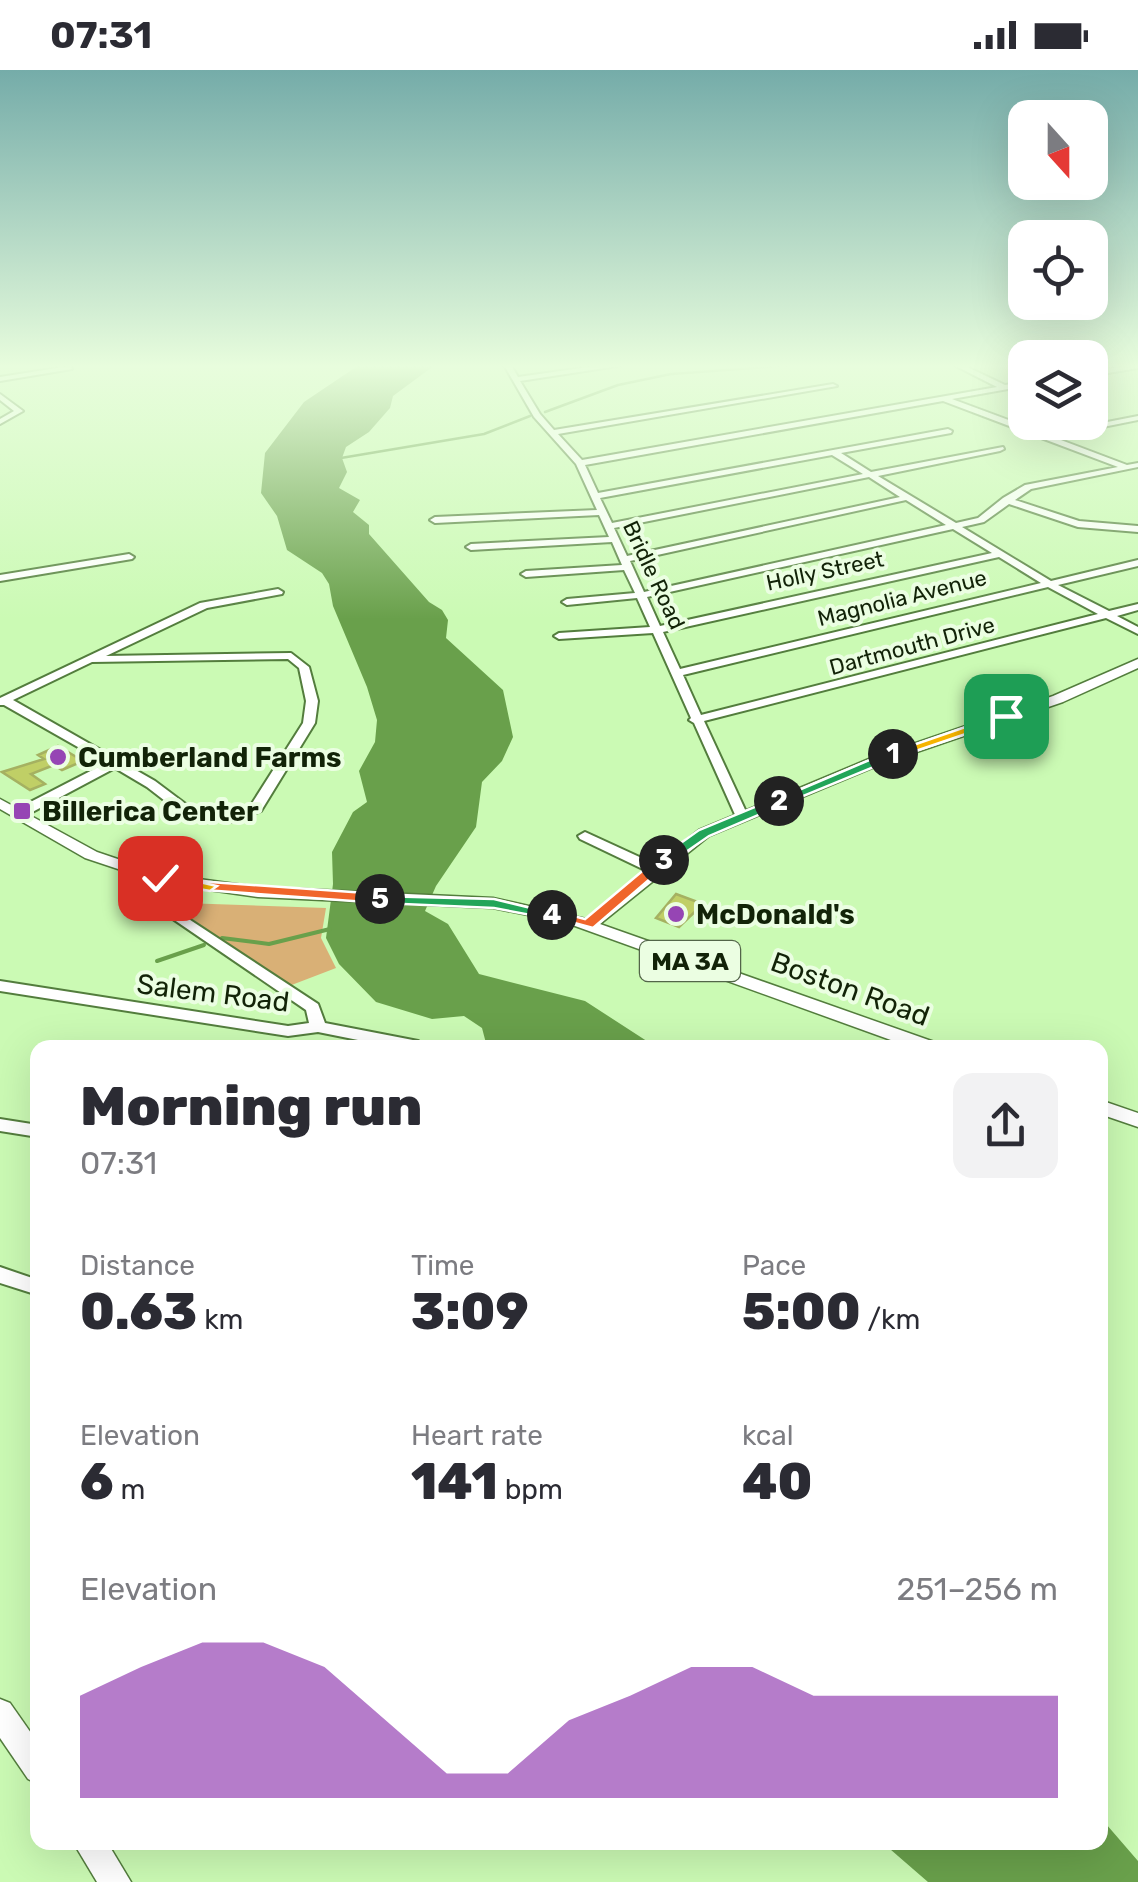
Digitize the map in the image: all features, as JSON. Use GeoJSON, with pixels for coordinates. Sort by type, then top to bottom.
{"type":"FeatureCollection","features":[{"type":"Feature","properties":{"kind":"main road"},"geometry":{"type":"LineString","coordinates":[[588,924],[654,868],[704,833],[947,734],[1058,699],[1138,663]]}},
{"type":"Feature","properties":{"kind":"main road","name":"Boston Road"},"geometry":{"type":"LineString","coordinates":[[0,803],[91,856],[160,878],[308,896],[515,906],[588,924],[911,1040]]}},
{"type":"Feature","properties":{"kind":"main road"},"geometry":{"type":"LineString","coordinates":[[1108,1110],[1138,1120]]}},
{"type":"Feature","properties":{"kind":"main road"},"geometry":{"type":"LineString","coordinates":[[0,1714],[30,1757]]}},
{"type":"Feature","properties":{"kind":"main road"},"geometry":{"type":"LineString","coordinates":[[94,1850],[116,1882]]}},
{"type":"Feature","properties":{"kind":"street","name":"Bridle Road"},"geometry":{"type":"LineString","coordinates":[[569,450],[580,463],[610,526],[695,720],[742,816]]}},
{"type":"Feature","properties":{"kind":"street"},"geometry":{"type":"LineString","coordinates":[[580,463],[657,450]]}},
{"type":"Feature","properties":{"kind":"street"},"geometry":{"type":"LineString","coordinates":[[595,496],[846,450]]}},
{"type":"Feature","properties":{"kind":"street"},"geometry":{"type":"LineString","coordinates":[[610,526],[992,450]]}},
{"type":"Feature","properties":{"kind":"street"},"geometry":{"type":"LineString","coordinates":[[1085,450],[1133,466]]}},
{"type":"Feature","properties":{"kind":"street"},"geometry":{"type":"LineString","coordinates":[[833,452],[1049,583],[1138,631]]}},
{"type":"Feature","properties":{"kind":"street"},"geometry":{"type":"LineString","coordinates":[[566,602],[642,595],[956,525],[990,516],[1006,500],[1028,488],[1133,466]]}},
{"type":"Feature","properties":{"kind":"street"},"geometry":{"type":"LineString","coordinates":[[526,574],[627,563],[910,497]]}},
{"type":"Feature","properties":{"kind":"street"},"geometry":{"type":"LineString","coordinates":[[1006,500],[1078,524],[1138,529]]}},
{"type":"Feature","properties":{"kind":"street"},"geometry":{"type":"LineString","coordinates":[[435,520],[603,512]]}},
{"type":"Feature","properties":{"kind":"street"},"geometry":{"type":"LineString","coordinates":[[471,547],[616,539]]}},
{"type":"Feature","properties":{"kind":"street","name":"Holly Street"},"geometry":{"type":"LineString","coordinates":[[559,636],[658,630],[1002,554]]}},
{"type":"Feature","properties":{"kind":"street"},"geometry":{"type":"LineString","coordinates":[[0,578],[130,556]]}},
{"type":"Feature","properties":{"kind":"street","name":"Magnolia Avenue"},"geometry":{"type":"LineString","coordinates":[[675,674],[1138,564]]}},
{"type":"Feature","properties":{"kind":"street"},"geometry":{"type":"LineString","coordinates":[[2,701],[204,605],[278,592]]}},
{"type":"Feature","properties":{"kind":"street","name":"Dartmouth Drive"},"geometry":{"type":"LineString","coordinates":[[695,720],[1138,607]]}},
{"type":"Feature","properties":{"kind":"street"},"geometry":{"type":"LineString","coordinates":[[2,701],[114,764],[182,808],[220,817],[246,816],[256,808],[310,724],[312,700],[304,667],[296,658],[92,658]]}},
{"type":"Feature","properties":{"kind":"street"},"geometry":{"type":"LineString","coordinates":[[18,814],[114,764]]}},
{"type":"Feature","properties":{"kind":"street"},"geometry":{"type":"LineString","coordinates":[[585,836],[654,868]]}},
{"type":"Feature","properties":{"kind":"street"},"geometry":{"type":"LineString","coordinates":[[175,914],[313,1008],[318,1026]]}},
{"type":"Feature","properties":{"kind":"street","name":"Salem Road"},"geometry":{"type":"LineString","coordinates":[[0,986],[288,1032],[318,1026],[388,1040]]}},
{"type":"Feature","properties":{"kind":"street"},"geometry":{"type":"LineString","coordinates":[[0,1125],[30,1130]]}},
{"type":"Feature","properties":{"kind":"street"},"geometry":{"type":"LineString","coordinates":[[0,1275],[30,1285]]}},
{"type":"Feature","properties":{"kind":"shaded area"},"geometry":{"type":"Polygon","coordinates":[[[268,450],[345,450],[342,458],[347,472],[339,488],[360,500],[353,512],[369,525],[369,534],[429,602],[442,610],[448,620],[446,638],[503,690],[513,737],[502,761],[482,782],[476,827],[436,886],[425,911],[448,924],[479,974],[585,1001],[645,1040],[485,1040],[482,1028],[464,1016],[432,1019],[376,1002],[339,964],[326,938],[333,884],[332,852],[353,812],[367,802],[359,771],[375,742],[377,720],[333,606],[329,584],[322,573],[287,550],[277,516],[261,493],[268,450]]]}},
{"type":"Feature","properties":{"kind":"shaded area"},"geometry":{"type":"Polygon","coordinates":[[[183,903],[326,908],[321,938],[336,968],[289,986],[179,910],[183,903]]]}},
{"type":"Feature","properties":{"kind":"shaded area"},"geometry":{"type":"Polygon","coordinates":[[[1108,1826],[1138,1861],[1138,1882],[928,1882],[891,1850],[1108,1850],[1108,1826]]]}},
{"type":"Feature","properties":{"kind":"building"},"geometry":{"type":"Polygon","coordinates":[[[58,746],[83,761],[62,770],[54,765],[31,774],[45,784],[30,790],[2,772],[44,759],[38,755],[58,746]]]}},
{"type":"Feature","properties":{"kind":"building","name":"McDonald's"},"geometry":{"type":"Polygon","coordinates":[[[676,894],[703,904],[679,927],[656,918],[676,894]]]}},
{"type":"Feature","properties":{"kind":"waterway"},"geometry":{"type":"LineString","coordinates":[[341,458],[391,450]]}},
{"type":"Feature","properties":{"kind":"waterway"},"geometry":{"type":"LineString","coordinates":[[222,938],[269,944],[330,929]]}},
{"type":"Feature","properties":{"kind":"waterway"},"geometry":{"type":"LineString","coordinates":[[157,961],[204,945]]}},
{"type":"Feature","properties":{"kind":"place","name":"Cumberland Farms"},"geometry":{"type":"Point","coordinates":[58,757]}},
{"type":"Feature","properties":{"kind":"place","name":"Billerica Center"},"geometry":{"type":"Point","coordinates":[22,811]}},
{"type":"Feature","properties":{"kind":"place","name":"McDonald's"},"geometry":{"type":"Point","coordinates":[676,914]}},
{"type":"Feature","properties":{"kind":"route"},"geometry":{"type":"LineString","coordinates":[[160,878],[233,890],[308,896],[515,906],[588,924],[676,850],[704,833],[930,740],[1006,716]]}}]}
